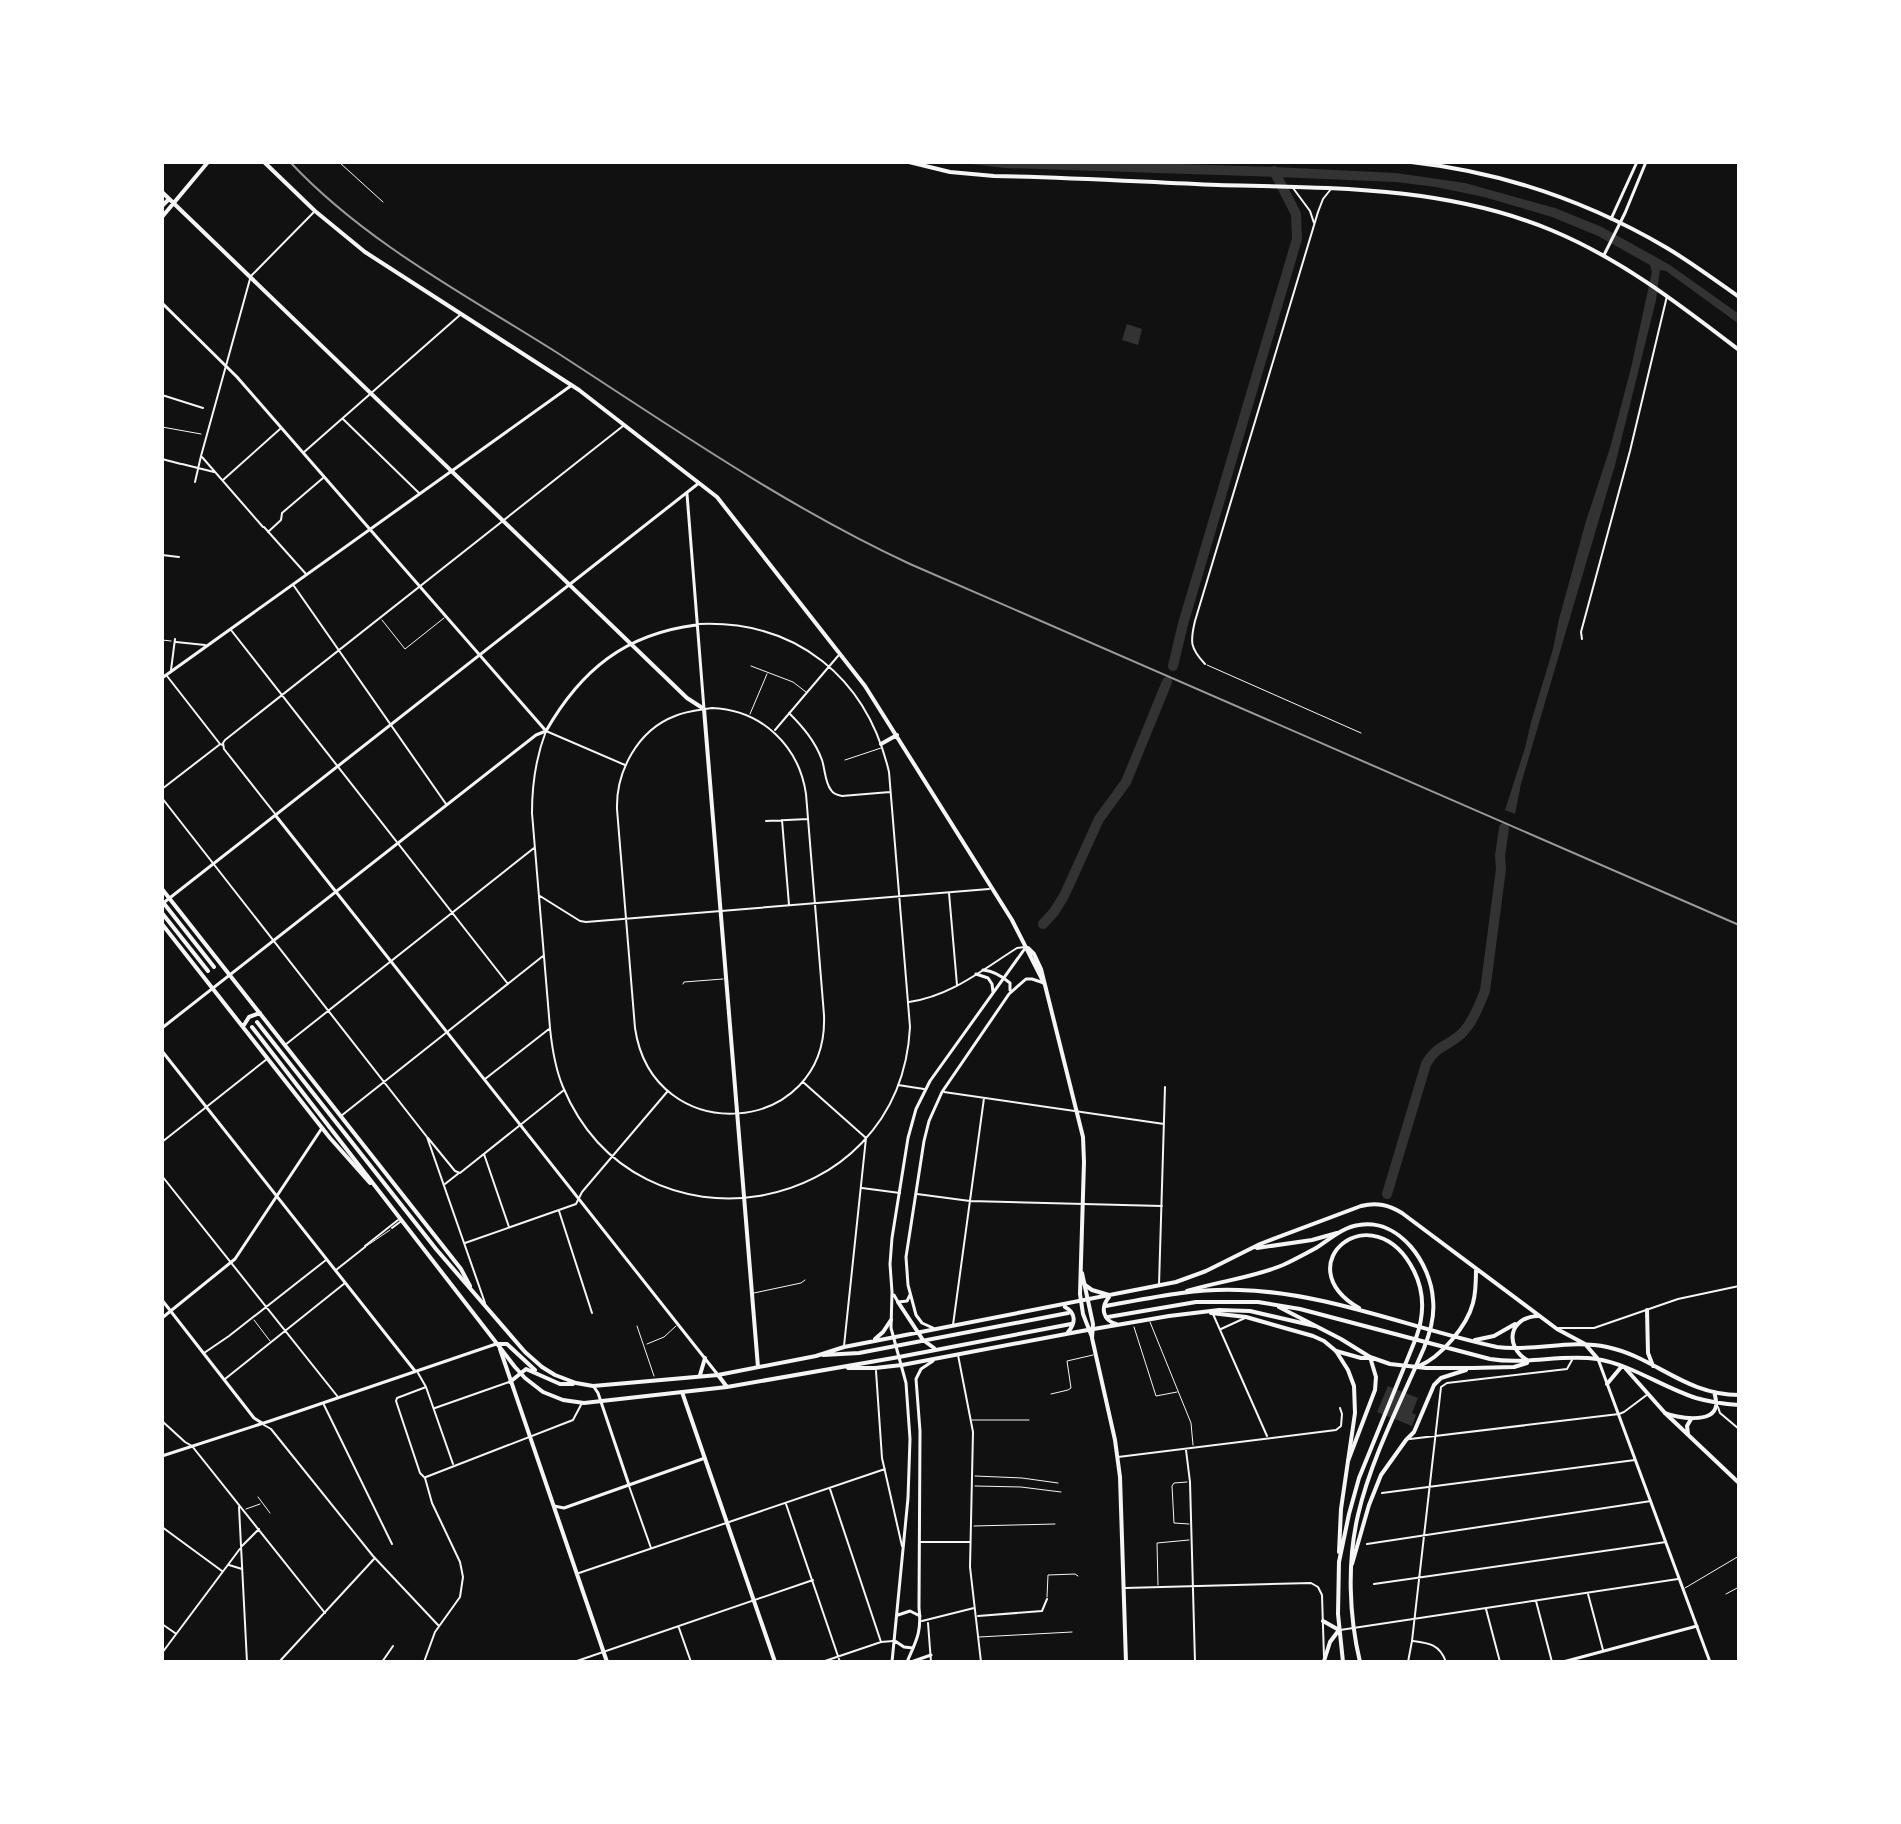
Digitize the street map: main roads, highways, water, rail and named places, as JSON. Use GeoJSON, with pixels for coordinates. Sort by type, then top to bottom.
{"type":"FeatureCollection","features":[{"type":"Feature","properties":{"kind":"main road"},"geometry":{"type":"LineString","coordinates":[[162,217],[208,162]]}},
{"type":"Feature","properties":{"kind":"main road"},"geometry":{"type":"LineString","coordinates":[[264,162],[315,211],[365,252],[572,385],[717,497],[865,686],[1021,934],[1044,983],[1084,1144],[1081,1302],[1092,1337],[1117,1457],[1121,1491],[1126,1662]]}},
{"type":"Feature","properties":{"kind":"main road"},"geometry":{"type":"LineString","coordinates":[[909,162],[950,172],[994,176],[1397,192],[1460,201],[1541,226],[1604,255],[1665,293],[1739,350]]}},
{"type":"Feature","properties":{"kind":"main road"},"geometry":{"type":"LineString","coordinates":[[1411,162],[1507,181],[1572,202],[1620,223],[1669,250],[1739,297]]}},
{"type":"Feature","properties":{"kind":"main road"},"geometry":{"type":"LineString","coordinates":[[1611,219],[1637,162]]}},
{"type":"Feature","properties":{"kind":"main road"},"geometry":{"type":"LineString","coordinates":[[1604,255],[1646,162]]}},
{"type":"Feature","properties":{"kind":"main road"},"geometry":{"type":"LineString","coordinates":[[162,192],[687,698],[704,709]]}},
{"type":"Feature","properties":{"kind":"main road"},"geometry":{"type":"LineString","coordinates":[[162,206],[169,199]]}},
{"type":"Feature","properties":{"kind":"main road"},"geometry":{"type":"LineString","coordinates":[[162,303],[226,366],[546,731]]}},
{"type":"Feature","properties":{"kind":"main road"},"geometry":{"type":"LineString","coordinates":[[164,677],[572,385]]}},
{"type":"Feature","properties":{"kind":"main road"},"geometry":{"type":"LineString","coordinates":[[165,901],[699,483]]}},
{"type":"Feature","properties":{"kind":"main road"},"geometry":{"type":"LineString","coordinates":[[687,492],[758,1367],[757,1378],[753,1382]]}},
{"type":"Feature","properties":{"kind":"main road"},"geometry":{"type":"LineString","coordinates":[[162,1028],[446,805],[546,731],[569,695],[605,659],[631,643],[666,630],[697,625]]}},
{"type":"Feature","properties":{"kind":"main road"},"geometry":{"type":"LineString","coordinates":[[882,746],[897,735]]}},
{"type":"Feature","properties":{"kind":"main road"},"geometry":{"type":"LineString","coordinates":[[276,815],[727,1387]]}},
{"type":"Feature","properties":{"kind":"main road"},"geometry":{"type":"LineString","coordinates":[[162,889],[165,901],[214,967]]}},
{"type":"Feature","properties":{"kind":"main road"},"geometry":{"type":"LineString","coordinates":[[165,901],[260,1013],[461,1269],[473,1292]]}},
{"type":"Feature","properties":{"kind":"main road"},"geometry":{"type":"LineString","coordinates":[[162,913],[208,971]]}},
{"type":"Feature","properties":{"kind":"main road"},"geometry":{"type":"LineString","coordinates":[[162,924],[322,1128],[377,1190]]}},
{"type":"Feature","properties":{"kind":"main road"},"geometry":{"type":"LineString","coordinates":[[892,1662],[910,1439],[907,1389],[891,1320],[891,1254],[911,1126],[926,1089],[1026,947]]}},
{"type":"Feature","properties":{"kind":"main road"},"geometry":{"type":"LineString","coordinates":[[983,970],[993,971],[1010,983],[1009,994]]}},
{"type":"Feature","properties":{"kind":"main road"},"geometry":{"type":"LineString","coordinates":[[976,974],[990,980],[993,992]]}},
{"type":"Feature","properties":{"kind":"main road"},"geometry":{"type":"LineString","coordinates":[[937,1329],[925,1325],[918,1318],[907,1273],[906,1252],[926,1130],[942,1092],[1009,994],[1026,979],[1044,983]]}},
{"type":"Feature","properties":{"kind":"main road"},"geometry":{"type":"LineString","coordinates":[[243,1027],[249,1017],[260,1013]]}},
{"type":"Feature","properties":{"kind":"main road"},"geometry":{"type":"LineString","coordinates":[[257,1022],[436,1249],[515,1341],[548,1371],[576,1383],[593,1386],[718,1375],[1159,1285],[1191,1277],[1260,1244],[1361,1206],[1384,1204],[1402,1213],[1557,1329],[1585,1344],[1598,1359],[1710,1662]]}},
{"type":"Feature","properties":{"kind":"main road"},"geometry":{"type":"LineString","coordinates":[[252,1027],[519,1373],[549,1395],[582,1403],[727,1387],[1071,1324]]}},
{"type":"Feature","properties":{"kind":"main road"},"geometry":{"type":"LineString","coordinates":[[162,1051],[416,1372]]}},
{"type":"Feature","properties":{"kind":"main road"},"geometry":{"type":"LineString","coordinates":[[162,1318],[236,1258],[322,1128]]}},
{"type":"Feature","properties":{"kind":"main road"},"geometry":{"type":"LineString","coordinates":[[1245,1252],[1269,1245],[1312,1240],[1360,1224],[1374,1224],[1400,1236],[1420,1260],[1433,1292],[1433,1318],[1429,1335],[1367,1482],[1357,1516],[1351,1595],[1360,1662]]}},
{"type":"Feature","properties":{"kind":"main road"},"geometry":{"type":"LineString","coordinates":[[1181,1293],[1274,1268],[1307,1253],[1337,1233]]}},
{"type":"Feature","properties":{"kind":"main road"},"geometry":{"type":"LineString","coordinates":[[1339,1562],[1353,1498],[1419,1331],[1422,1316],[1420,1287],[1404,1255],[1384,1238],[1361,1235],[1340,1245],[1329,1267],[1331,1279],[1343,1299],[1367,1313]]}},
{"type":"Feature","properties":{"kind":"main road"},"geometry":{"type":"LineString","coordinates":[[1417,1367],[1430,1361],[1445,1347],[1467,1319],[1475,1296],[1477,1268]]}},
{"type":"Feature","properties":{"kind":"main road"},"geometry":{"type":"LineString","coordinates":[[1081,1271],[1089,1300],[1090,1329]]}},
{"type":"Feature","properties":{"kind":"main road"},"geometry":{"type":"LineString","coordinates":[[1085,1285],[1111,1296]]}},
{"type":"Feature","properties":{"kind":"main road"},"geometry":{"type":"LineString","coordinates":[[1106,1306],[1220,1289],[1261,1291],[1315,1300],[1491,1346],[1514,1348],[1585,1344],[1615,1349],[1690,1385],[1739,1395]]}},
{"type":"Feature","properties":{"kind":"main road"},"geometry":{"type":"LineString","coordinates":[[892,1292],[917,1333],[936,1349]]}},
{"type":"Feature","properties":{"kind":"main road"},"geometry":{"type":"LineString","coordinates":[[898,1302],[907,1301],[910,1295]]}},
{"type":"Feature","properties":{"kind":"main road"},"geometry":{"type":"LineString","coordinates":[[1111,1296],[1104,1305],[1104,1313],[1110,1322],[1117,1325]]}},
{"type":"Feature","properties":{"kind":"main road"},"geometry":{"type":"LineString","coordinates":[[162,1300],[254,1418],[262,1423]]}},
{"type":"Feature","properties":{"kind":"main road"},"geometry":{"type":"LineString","coordinates":[[1108,1317],[1196,1302],[1273,1304],[1490,1359],[1598,1359],[1623,1366],[1687,1395],[1739,1405]]}},
{"type":"Feature","properties":{"kind":"main road"},"geometry":{"type":"LineString","coordinates":[[1273,1304],[1370,1357],[1390,1364],[1472,1368],[1514,1367],[1530,1361]]}},
{"type":"Feature","properties":{"kind":"main road"},"geometry":{"type":"LineString","coordinates":[[1062,1305],[1069,1309],[1075,1319],[1066,1333]]}},
{"type":"Feature","properties":{"kind":"main road"},"geometry":{"type":"LineString","coordinates":[[836,1367],[902,1365],[1066,1333],[1227,1310],[1250,1311],[1315,1326]]}},
{"type":"Feature","properties":{"kind":"main road"},"geometry":{"type":"LineString","coordinates":[[1647,1310],[1648,1353],[1653,1367]]}},
{"type":"Feature","properties":{"kind":"main road"},"geometry":{"type":"LineString","coordinates":[[1205,1312],[1246,1317],[1313,1336],[1336,1351],[1348,1370],[1355,1393],[1355,1413],[1340,1522],[1337,1599],[1343,1662]]}},
{"type":"Feature","properties":{"kind":"main road"},"geometry":{"type":"LineString","coordinates":[[816,1356],[845,1355],[1068,1313]]}},
{"type":"Feature","properties":{"kind":"main road"},"geometry":{"type":"LineString","coordinates":[[1470,1340],[1490,1337],[1525,1318],[1539,1316]]}},
{"type":"Feature","properties":{"kind":"main road"},"geometry":{"type":"LineString","coordinates":[[871,1342],[891,1320]]}},
{"type":"Feature","properties":{"kind":"main road"},"geometry":{"type":"LineString","coordinates":[[1517,1323],[1514,1348],[1530,1361]]}},
{"type":"Feature","properties":{"kind":"main road"},"geometry":{"type":"LineString","coordinates":[[162,1456],[498,1345],[507,1344],[540,1375]]}},
{"type":"Feature","properties":{"kind":"main road"},"geometry":{"type":"LineString","coordinates":[[498,1345],[607,1662]]}},
{"type":"Feature","properties":{"kind":"main road"},"geometry":{"type":"LineString","coordinates":[[1336,1351],[1361,1358],[1370,1357]]}},
{"type":"Feature","properties":{"kind":"main road"},"geometry":{"type":"LineString","coordinates":[[909,1662],[921,1619],[920,1431],[916,1379],[924,1366],[942,1357]]}},
{"type":"Feature","properties":{"kind":"main road"},"geometry":{"type":"LineString","coordinates":[[1348,1461],[1375,1390],[1376,1377],[1370,1357]]}},
{"type":"Feature","properties":{"kind":"main road"},"geometry":{"type":"LineString","coordinates":[[699,1376],[705,1358]]}},
{"type":"Feature","properties":{"kind":"main road"},"geometry":{"type":"LineString","coordinates":[[1607,1384],[1623,1366]]}},
{"type":"Feature","properties":{"kind":"main road"},"geometry":{"type":"LineString","coordinates":[[1623,1366],[1665,1413],[1739,1483]]}},
{"type":"Feature","properties":{"kind":"main road"},"geometry":{"type":"LineString","coordinates":[[1352,1564],[1381,1475],[1417,1427],[1435,1382],[1472,1368]]}},
{"type":"Feature","properties":{"kind":"main road"},"geometry":{"type":"LineString","coordinates":[[510,1382],[526,1369],[560,1384],[576,1383]]}},
{"type":"Feature","properties":{"kind":"main road"},"geometry":{"type":"LineString","coordinates":[[675,1378],[775,1662]]}},
{"type":"Feature","properties":{"kind":"main road"},"geometry":{"type":"LineString","coordinates":[[593,1386],[629,1485]]}},
{"type":"Feature","properties":{"kind":"main road"},"geometry":{"type":"LineString","coordinates":[[1665,1413],[1691,1419],[1713,1412],[1716,1408],[1714,1392]]}},
{"type":"Feature","properties":{"kind":"main road"},"geometry":{"type":"LineString","coordinates":[[1689,1436],[1687,1426],[1691,1419]]}},
{"type":"Feature","properties":{"kind":"main road"},"geometry":{"type":"LineString","coordinates":[[558,1521],[559,1513],[564,1508],[705,1458]]}},
{"type":"Feature","properties":{"kind":"main road"},"geometry":{"type":"LineString","coordinates":[[552,1506],[564,1508]]}},
{"type":"Feature","properties":{"kind":"main road"},"geometry":{"type":"LineString","coordinates":[[897,1616],[910,1611],[921,1619]]}},
{"type":"Feature","properties":{"kind":"main road"},"geometry":{"type":"LineString","coordinates":[[1323,1621],[1339,1630]]}},
{"type":"Feature","properties":{"kind":"main road"},"geometry":{"type":"LineString","coordinates":[[1563,1662],[1697,1626]]}},
{"type":"Feature","properties":{"kind":"main road"},"geometry":{"type":"LineString","coordinates":[[1324,1662],[1330,1642],[1339,1630]]}},
{"type":"Feature","properties":{"kind":"main road"},"geometry":{"type":"LineString","coordinates":[[895,1641],[904,1647],[914,1648]]}},
{"type":"Feature","properties":{"kind":"main road"},"geometry":{"type":"LineString","coordinates":[[909,1662],[931,1655]]}},
{"type":"Feature","properties":{"kind":"waterway"},"geometry":{"type":"LineString","coordinates":[[1173,666],[1297,239],[1296,214],[1274,171]]}},
{"type":"Feature","properties":{"kind":"waterway"},"geometry":{"type":"LineString","coordinates":[[1043,924],[1064,896],[1099,819],[1126,782],[1167,682]]}},
{"type":"Feature","properties":{"kind":"waterway"},"geometry":{"type":"LineString","coordinates":[[1387,1194],[1426,1064],[1435,1052],[1468,1027],[1485,991],[1504,828]]}},
{"type":"Feature","properties":{"kind":"railway"},"geometry":{"type":"LineString","coordinates":[[290,162],[350,217],[417,265],[818,517],[910,564],[1739,925]]}}]}
